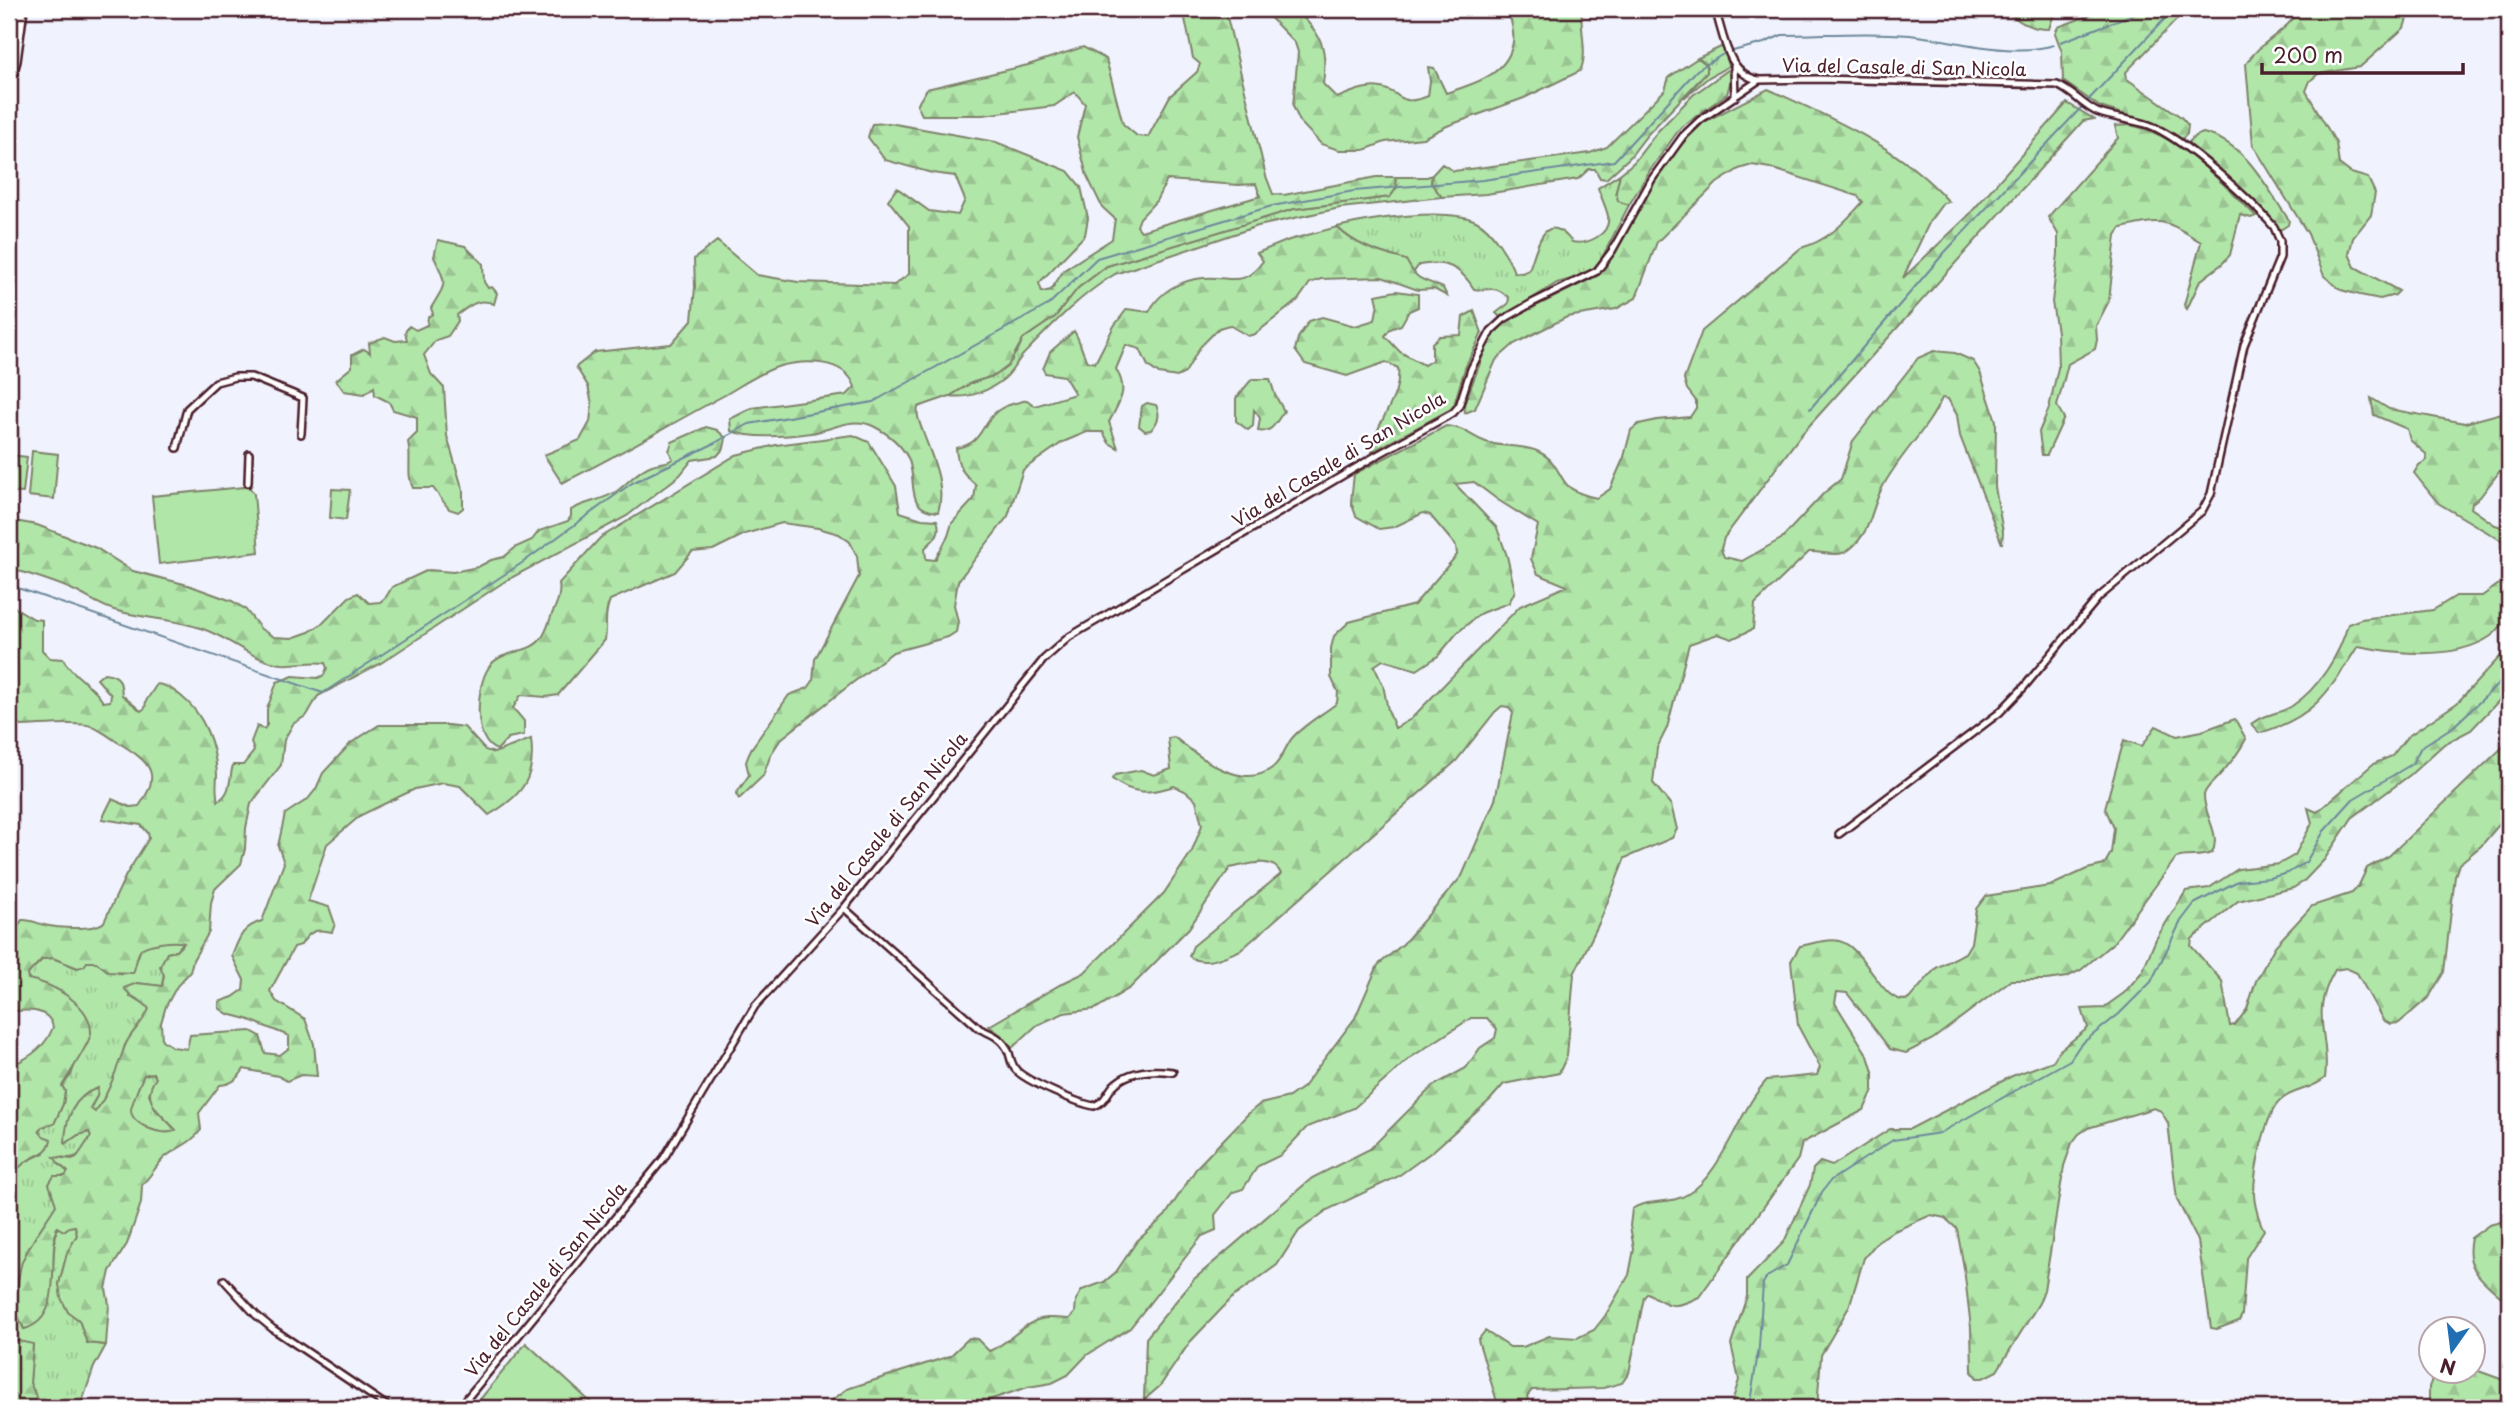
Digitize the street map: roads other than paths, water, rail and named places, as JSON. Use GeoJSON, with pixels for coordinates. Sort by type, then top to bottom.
{"type":"FeatureCollection","features":[{"type":"Feature","properties":{"kind":"main road"},"geometry":{"type":"LineString","coordinates":[[9,85],[16,61],[23,9]]}},
{"type":"Feature","properties":{"kind":"street"},"geometry":{"type":"LineString","coordinates":[[1716,9],[1734,66],[1743,76],[1759,80]]}},
{"type":"Feature","properties":{"kind":"street"},"geometry":{"type":"LineString","coordinates":[[1734,66],[1735,97]]}},
{"type":"Feature","properties":{"kind":"street","name":"Via del Casale di San Nicola"},"geometry":{"type":"LineString","coordinates":[[459,1408],[664,1158],[755,1006],[844,908],[1044,659],[1069,637],[1456,410],[1471,369],[1492,331],[1504,319],[1532,303],[1597,271],[1612,251],[1652,179],[1683,136],[1700,120],[1759,80],[1831,79],[2057,85],[2067,89],[2092,109],[2107,116],[2151,126],[2184,146],[2265,217],[2280,241],[2281,251],[2277,266],[2244,345],[2211,494],[2202,511],[2099,597],[1999,713],[1839,834]]}},
{"type":"Feature","properties":{"kind":"street"},"geometry":{"type":"LineString","coordinates":[[177,448],[187,409],[216,382],[235,377],[251,377],[303,398],[301,434]]}},
{"type":"Feature","properties":{"kind":"street"},"geometry":{"type":"LineString","coordinates":[[248,483],[249,454]]}},
{"type":"Feature","properties":{"kind":"street"},"geometry":{"type":"LineString","coordinates":[[844,908],[980,1029],[1000,1039],[1017,1071],[1032,1081],[1094,1107],[1102,1103],[1111,1089],[1126,1076],[1156,1069],[1173,1072]]}},
{"type":"Feature","properties":{"kind":"street"},"geometry":{"type":"LineString","coordinates":[[225,1280],[256,1315],[273,1329],[390,1408]]}},
{"type":"Feature","properties":{"kind":"waterway"},"geometry":{"type":"LineString","coordinates":[[2061,42],[2147,9]]}},
{"type":"Feature","properties":{"kind":"waterway"},"geometry":{"type":"LineString","coordinates":[[1810,409],[1945,252],[2174,9]]}},
{"type":"Feature","properties":{"kind":"waterway"},"geometry":{"type":"LineString","coordinates":[[9,585],[323,693],[522,563],[632,483],[749,424],[873,402],[1048,305],[1097,258],[1272,206],[1354,191],[1483,180],[1614,161],[1697,70],[1725,53],[1764,43],[1782,35],[1910,35],[2019,50],[2054,45]]}},
{"type":"Feature","properties":{"kind":"waterway"},"geometry":{"type":"LineString","coordinates":[[1749,1408],[1759,1347],[1763,1283],[1767,1277],[1787,1265],[1822,1192],[1831,1180],[1893,1140],[1940,1133],[2070,1060],[2080,1045],[2119,1014],[2151,982],[2181,921],[2194,904],[2238,881],[2288,873],[2306,862],[2324,831],[2353,799],[2412,764],[2421,747],[2454,726],[2509,674]]}}]}
